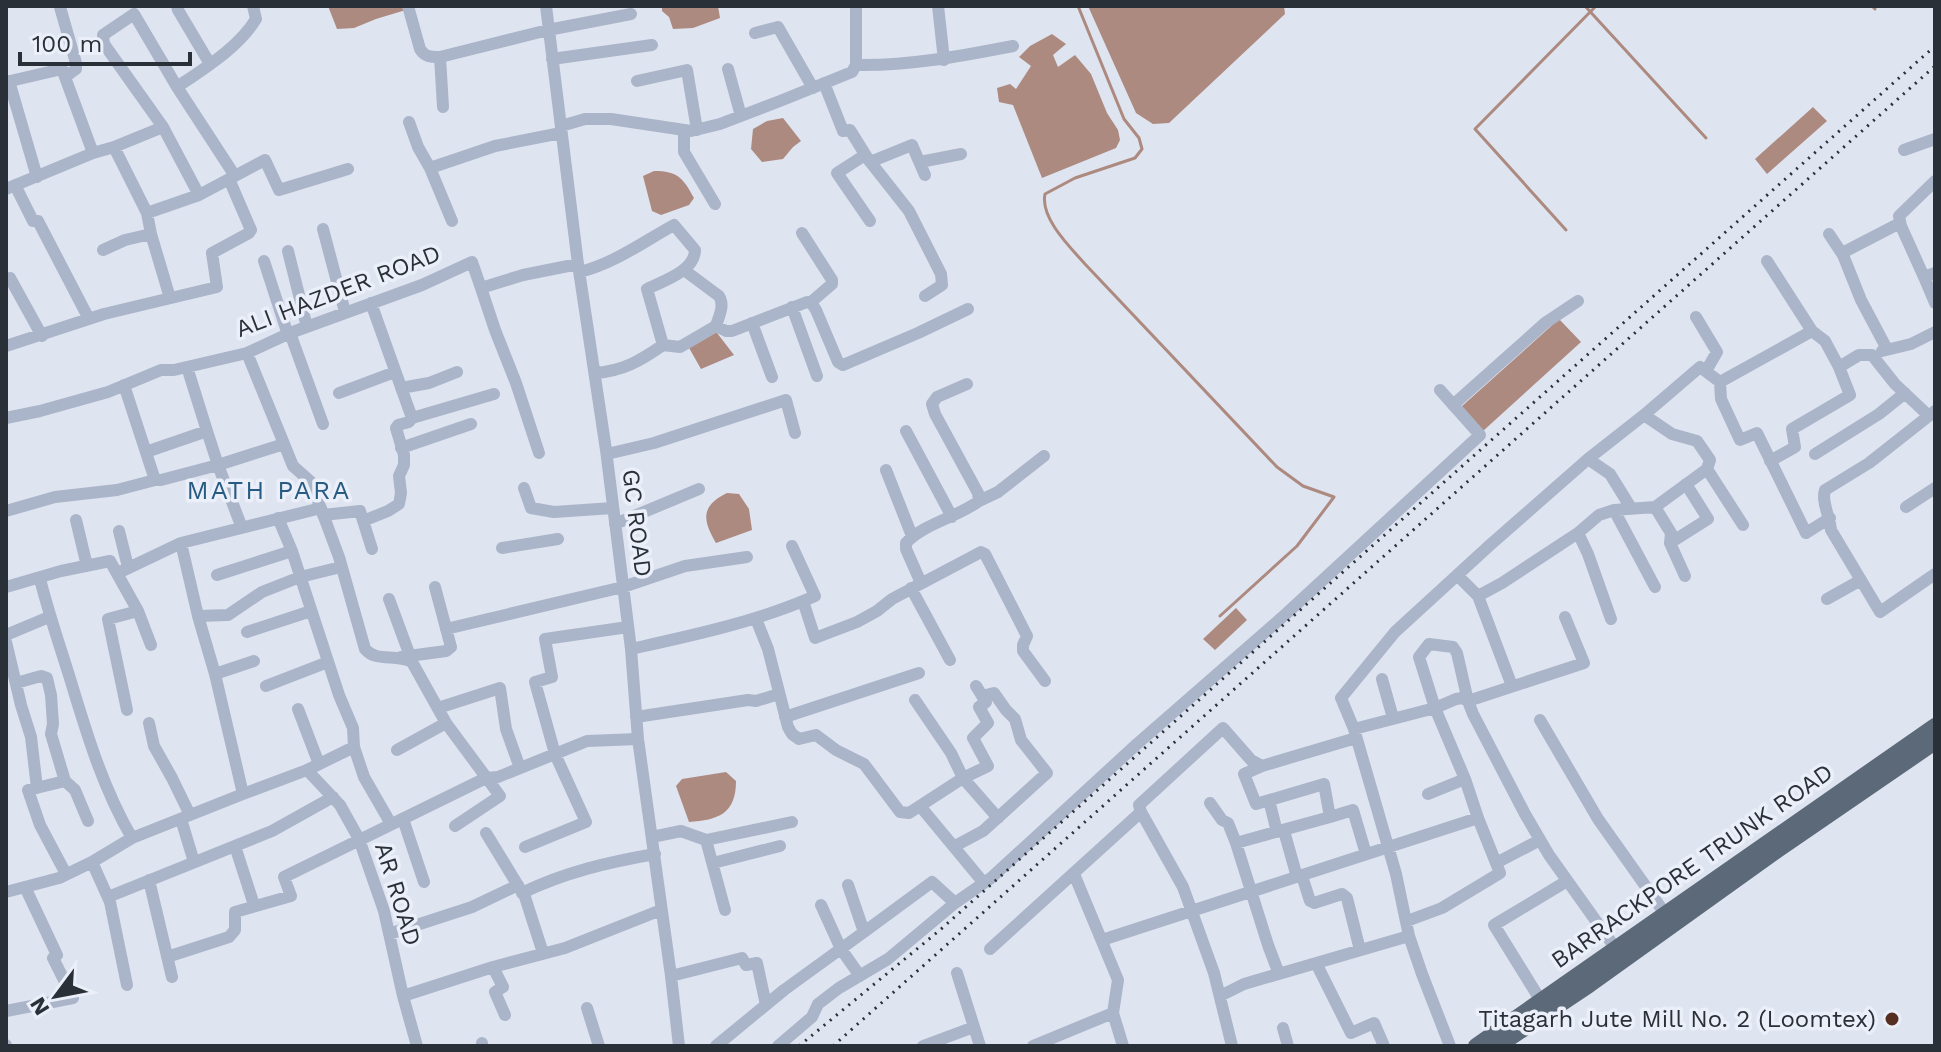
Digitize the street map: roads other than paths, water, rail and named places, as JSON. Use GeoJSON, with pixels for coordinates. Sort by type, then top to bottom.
{"type":"FeatureCollection","features":[{"type":"Feature","properties":{"kind":"main road","name":"BARRACKPORE TRUNK ROAD"},"geometry":{"type":"LineString","coordinates":[[1476,1046],[1935,726]]}},
{"type":"Feature","properties":{"kind":"main road","name":"BARRACKPORE TRUNK ROAD"},"geometry":{"type":"LineString","coordinates":[[1498,1046],[1935,742]]}},
{"type":"Feature","properties":{"kind":"street"},"geometry":{"type":"LineString","coordinates":[[177,6],[210,64]]}},
{"type":"Feature","properties":{"kind":"street"},"geometry":{"type":"LineString","coordinates":[[177,87],[210,64],[249,30],[256,19],[253,6]]}},
{"type":"Feature","properties":{"kind":"street"},"geometry":{"type":"LineString","coordinates":[[408,6],[420,49],[430,57],[631,14]]}},
{"type":"Feature","properties":{"kind":"street","name":"GC ROAD"},"geometry":{"type":"LineString","coordinates":[[546,6],[579,268],[607,454],[631,649],[638,739],[679,1046]]}},
{"type":"Feature","properties":{"kind":"street"},"geometry":{"type":"LineString","coordinates":[[430,168],[495,146],[561,130],[585,119],[611,119],[690,130],[741,116],[852,72],[856,65],[856,6]]}},
{"type":"Feature","properties":{"kind":"street"},"geometry":{"type":"LineString","coordinates":[[938,6],[944,60]]}},
{"type":"Feature","properties":{"kind":"street"},"geometry":{"type":"LineString","coordinates":[[60,7],[76,63],[76,69],[65,77]]}},
{"type":"Feature","properties":{"kind":"street"},"geometry":{"type":"LineString","coordinates":[[6,346],[89,319],[217,287],[212,253],[251,230],[232,177],[134,14],[103,35],[104,44],[163,127],[199,195]]}},
{"type":"Feature","properties":{"kind":"street"},"geometry":{"type":"LineString","coordinates":[[755,33],[778,27],[818,86],[843,131],[850,130],[909,211],[941,274],[942,285],[925,296]]}},
{"type":"Feature","properties":{"kind":"street"},"geometry":{"type":"LineString","coordinates":[[552,59],[652,45]]}},
{"type":"Feature","properties":{"kind":"street"},"geometry":{"type":"LineString","coordinates":[[856,65],[887,66],[944,60],[1013,46]]}},
{"type":"Feature","properties":{"kind":"street"},"geometry":{"type":"LineString","coordinates":[[440,57],[443,107]]}},
{"type":"Feature","properties":{"kind":"street"},"geometry":{"type":"LineString","coordinates":[[37,177],[8,82],[62,69],[93,153]]}},
{"type":"Feature","properties":{"kind":"street"},"geometry":{"type":"LineString","coordinates":[[728,69],[741,116]]}},
{"type":"Feature","properties":{"kind":"street"},"geometry":{"type":"LineString","coordinates":[[637,81],[687,70],[690,130],[684,152],[715,204]]}},
{"type":"Feature","properties":{"kind":"street"},"geometry":{"type":"LineString","coordinates":[[409,122],[452,221]]}},
{"type":"Feature","properties":{"kind":"street"},"geometry":{"type":"LineString","coordinates":[[89,319],[38,221],[33,221],[10,187],[163,127]]}},
{"type":"Feature","properties":{"kind":"street"},"geometry":{"type":"LineString","coordinates":[[1904,150],[1935,139]]}},
{"type":"Feature","properties":{"kind":"street"},"geometry":{"type":"LineString","coordinates":[[870,221],[837,173],[868,158],[912,145],[922,169],[961,154]]}},
{"type":"Feature","properties":{"kind":"street"},"geometry":{"type":"LineString","coordinates":[[114,147],[147,213],[170,298]]}},
{"type":"Feature","properties":{"kind":"street"},"geometry":{"type":"LineString","coordinates":[[147,213],[199,195],[265,160],[279,190],[348,169]]}},
{"type":"Feature","properties":{"kind":"street"},"geometry":{"type":"LineString","coordinates":[[1935,181],[1899,216],[1930,275],[1935,303]]}},
{"type":"Feature","properties":{"kind":"street"},"geometry":{"type":"LineString","coordinates":[[1842,253],[1900,223]]}},
{"type":"Feature","properties":{"kind":"street"},"geometry":{"type":"LineString","coordinates":[[539,453],[481,288],[523,275],[593,268],[632,251],[674,225],[696,255],[684,270],[647,289],[663,345]]}},
{"type":"Feature","properties":{"kind":"street"},"geometry":{"type":"LineString","coordinates":[[323,229],[345,312]]}},
{"type":"Feature","properties":{"kind":"street"},"geometry":{"type":"LineString","coordinates":[[716,326],[732,331],[810,303],[832,284],[802,233]]}},
{"type":"Feature","properties":{"kind":"street"},"geometry":{"type":"LineString","coordinates":[[103,250],[125,240],[151,234]]}},
{"type":"Feature","properties":{"kind":"street"},"geometry":{"type":"LineString","coordinates":[[1829,234],[1842,253],[1861,300],[1887,349]]}},
{"type":"Feature","properties":{"kind":"street"},"geometry":{"type":"LineString","coordinates":[[288,251],[307,327]]}},
{"type":"Feature","properties":{"kind":"street"},"geometry":{"type":"LineString","coordinates":[[264,261],[323,424]]}},
{"type":"Feature","properties":{"kind":"street"},"geometry":{"type":"LineString","coordinates":[[1767,261],[1812,331],[1825,341],[1850,395],[1792,429],[1795,447],[1770,461]]}},
{"type":"Feature","properties":{"kind":"street","name":"ALI HAZDER ROAD"},"geometry":{"type":"LineString","coordinates":[[6,418],[108,392],[161,370],[174,370],[247,353],[345,312],[422,285],[472,262],[481,288]]}},
{"type":"Feature","properties":{"kind":"street"},"geometry":{"type":"LineString","coordinates":[[595,373],[638,363],[663,345],[680,347],[716,326],[722,301],[684,270]]}},
{"type":"Feature","properties":{"kind":"street"},"geometry":{"type":"LineString","coordinates":[[6,279],[10,278],[42,336]]}},
{"type":"Feature","properties":{"kind":"street"},"geometry":{"type":"LineString","coordinates":[[1453,405],[1545,323],[1578,301]]}},
{"type":"Feature","properties":{"kind":"street"},"geometry":{"type":"LineString","coordinates":[[371,303],[412,418]]}},
{"type":"Feature","properties":{"kind":"street"},"geometry":{"type":"LineString","coordinates":[[810,303],[816,310],[838,362],[843,365],[968,309]]}},
{"type":"Feature","properties":{"kind":"street"},"geometry":{"type":"LineString","coordinates":[[792,307],[817,376]]}},
{"type":"Feature","properties":{"kind":"street"},"geometry":{"type":"LineString","coordinates":[[1696,317],[1717,352],[1706,371]]}},
{"type":"Feature","properties":{"kind":"street"},"geometry":{"type":"LineString","coordinates":[[752,323],[772,377]]}},
{"type":"Feature","properties":{"kind":"street"},"geometry":{"type":"LineString","coordinates":[[1720,382],[1812,331]]}},
{"type":"Feature","properties":{"kind":"street"},"geometry":{"type":"LineString","coordinates":[[1839,367],[1859,355],[1872,355],[1911,344],[1935,332]]}},
{"type":"Feature","properties":{"kind":"street"},"geometry":{"type":"LineString","coordinates":[[247,353],[293,466],[311,482],[369,654],[375,657],[406,656],[449,650],[435,587]]}},
{"type":"Feature","properties":{"kind":"street"},"geometry":{"type":"LineString","coordinates":[[1872,355],[1905,393],[1932,413],[1869,463],[1825,490],[1822,497],[1831,530],[1880,612],[1932,583]]}},
{"type":"Feature","properties":{"kind":"street"},"geometry":{"type":"LineString","coordinates":[[187,367],[242,528]]}},
{"type":"Feature","properties":{"kind":"street"},"geometry":{"type":"LineString","coordinates":[[1450,1046],[1409,936],[1355,733],[1341,698],[1395,632],[1588,459],[1700,367],[1720,382],[1721,399],[1740,440],[1757,433],[1806,533],[1830,518]]}},
{"type":"Feature","properties":{"kind":"street"},"geometry":{"type":"LineString","coordinates":[[339,393],[395,372]]}},
{"type":"Feature","properties":{"kind":"street"},"geometry":{"type":"LineString","coordinates":[[401,388],[429,383],[457,372]]}},
{"type":"Feature","properties":{"kind":"street"},"geometry":{"type":"LineString","coordinates":[[967,384],[937,397],[932,404],[978,493],[979,501]]}},
{"type":"Feature","properties":{"kind":"street"},"geometry":{"type":"LineString","coordinates":[[124,385],[155,480]]}},
{"type":"Feature","properties":{"kind":"street"},"geometry":{"type":"LineString","coordinates":[[778,1046],[812,1017],[818,1004],[888,959],[955,903],[991,878],[1480,435],[1440,390]]}},
{"type":"Feature","properties":{"kind":"street"},"geometry":{"type":"LineString","coordinates":[[1815,454],[1879,414],[1905,393]]}},
{"type":"Feature","properties":{"kind":"street"},"geometry":{"type":"LineString","coordinates":[[363,521],[399,504],[399,476],[404,455],[396,428],[398,425],[494,394]]}},
{"type":"Feature","properties":{"kind":"street"},"geometry":{"type":"LineString","coordinates":[[607,454],[654,443],[786,400],[795,433]]}},
{"type":"Feature","properties":{"kind":"street"},"geometry":{"type":"LineString","coordinates":[[1478,596],[1578,533],[1599,515],[1614,510],[1655,507],[1707,469],[1710,460],[1697,441],[1672,434],[1644,415]]}},
{"type":"Feature","properties":{"kind":"street"},"geometry":{"type":"LineString","coordinates":[[401,448],[471,424]]}},
{"type":"Feature","properties":{"kind":"street"},"geometry":{"type":"LineString","coordinates":[[146,452],[207,431]]}},
{"type":"Feature","properties":{"kind":"street"},"geometry":{"type":"LineString","coordinates":[[906,431],[952,517]]}},
{"type":"Feature","properties":{"kind":"street"},"geometry":{"type":"LineString","coordinates":[[6,511],[55,497],[117,490],[161,480],[284,444]]}},
{"type":"Feature","properties":{"kind":"street"},"geometry":{"type":"LineString","coordinates":[[950,660],[916,586],[906,543],[912,536],[998,492],[1044,456]]}},
{"type":"Feature","properties":{"kind":"street"},"geometry":{"type":"LineString","coordinates":[[1588,459],[1610,474],[1631,508]]}},
{"type":"Feature","properties":{"kind":"street"},"geometry":{"type":"LineString","coordinates":[[1707,469],[1743,525]]}},
{"type":"Feature","properties":{"kind":"street"},"geometry":{"type":"LineString","coordinates":[[886,470],[912,536]]}},
{"type":"Feature","properties":{"kind":"street"},"geometry":{"type":"LineString","coordinates":[[1670,543],[1708,519],[1686,484]]}},
{"type":"Feature","properties":{"kind":"street"},"geometry":{"type":"LineString","coordinates":[[524,488],[531,508],[554,512],[613,508]]}},
{"type":"Feature","properties":{"kind":"street"},"geometry":{"type":"LineString","coordinates":[[1906,507],[1935,488]]}},
{"type":"Feature","properties":{"kind":"street"},"geometry":{"type":"LineString","coordinates":[[615,524],[699,489]]}},
{"type":"Feature","properties":{"kind":"street"},"geometry":{"type":"LineString","coordinates":[[1655,507],[1671,533],[1670,543],[1685,576]]}},
{"type":"Feature","properties":{"kind":"street"},"geometry":{"type":"LineString","coordinates":[[1614,510],[1655,587]]}},
{"type":"Feature","properties":{"kind":"street"},"geometry":{"type":"LineString","coordinates":[[123,570],[181,543],[278,518],[322,512],[360,511],[372,549]]}},
{"type":"Feature","properties":{"kind":"street"},"geometry":{"type":"LineString","coordinates":[[502,548],[558,542],[554,512]]}},
{"type":"Feature","properties":{"kind":"street"},"geometry":{"type":"LineString","coordinates":[[278,518],[353,728],[354,747],[364,777],[397,821],[424,882]]}},
{"type":"Feature","properties":{"kind":"street"},"geometry":{"type":"LineString","coordinates":[[76,520],[87,566]]}},
{"type":"Feature","properties":{"kind":"street"},"geometry":{"type":"LineString","coordinates":[[119,531],[123,570],[151,645]]}},
{"type":"Feature","properties":{"kind":"street"},"geometry":{"type":"LineString","coordinates":[[1578,533],[1611,619]]}},
{"type":"Feature","properties":{"kind":"street"},"geometry":{"type":"LineString","coordinates":[[181,543],[243,794]]}},
{"type":"Feature","properties":{"kind":"street"},"geometry":{"type":"LineString","coordinates":[[631,649],[756,619],[815,596],[792,546]]}},
{"type":"Feature","properties":{"kind":"street"},"geometry":{"type":"LineString","coordinates":[[217,575],[292,551]]}},
{"type":"Feature","properties":{"kind":"street"},"geometry":{"type":"LineString","coordinates":[[803,601],[815,638],[857,622],[981,552],[985,554],[1027,636],[1023,651],[1045,681]]}},
{"type":"Feature","properties":{"kind":"street"},"geometry":{"type":"LineString","coordinates":[[446,629],[623,587],[685,566],[747,557]]}},
{"type":"Feature","properties":{"kind":"street"},"geometry":{"type":"LineString","coordinates":[[6,587],[110,561],[123,570]]}},
{"type":"Feature","properties":{"kind":"street"},"geometry":{"type":"LineString","coordinates":[[198,616],[228,615],[262,592],[300,577],[341,567]]}},
{"type":"Feature","properties":{"kind":"street"},"geometry":{"type":"LineString","coordinates":[[1457,575],[1478,596],[1512,686]]}},
{"type":"Feature","properties":{"kind":"street"},"geometry":{"type":"LineString","coordinates":[[40,579],[93,755],[118,815],[132,838]]}},
{"type":"Feature","properties":{"kind":"street"},"geometry":{"type":"LineString","coordinates":[[1827,599],[1861,580]]}},
{"type":"Feature","properties":{"kind":"street"},"geometry":{"type":"LineString","coordinates":[[389,599],[406,656],[416,666],[446,723],[500,796],[455,826]]}},
{"type":"Feature","properties":{"kind":"street"},"geometry":{"type":"LineString","coordinates":[[127,710],[108,619],[138,611]]}},
{"type":"Feature","properties":{"kind":"street"},"geometry":{"type":"LineString","coordinates":[[247,632],[311,611]]}},
{"type":"Feature","properties":{"kind":"street"},"geometry":{"type":"LineString","coordinates":[[6,635],[49,617]]}},
{"type":"Feature","properties":{"kind":"street"},"geometry":{"type":"LineString","coordinates":[[1330,817],[1324,784],[1256,804],[1244,774],[1393,718],[1462,698],[1468,701],[1584,663],[1565,617]]}},
{"type":"Feature","properties":{"kind":"street"},"geometry":{"type":"LineString","coordinates":[[756,619],[768,649],[792,734],[799,739],[816,735],[836,750],[864,764],[900,812],[909,813],[963,778],[988,766],[973,738],[988,723],[979,707],[986,702],[979,691],[994,693],[1015,719],[1021,740],[1047,773],[983,831],[955,846]]}},
{"type":"Feature","properties":{"kind":"street"},"geometry":{"type":"LineString","coordinates":[[525,847],[586,822],[555,754],[535,682],[552,677],[545,639],[628,627]]}},
{"type":"Feature","properties":{"kind":"street"},"geometry":{"type":"LineString","coordinates":[[6,642],[31,737],[37,788]]}},
{"type":"Feature","properties":{"kind":"street"},"geometry":{"type":"LineString","coordinates":[[1407,921],[1442,908],[1500,873],[1435,708],[1419,657],[1429,644],[1453,647],[1457,653],[1473,714],[1540,840],[1616,949]]}},
{"type":"Feature","properties":{"kind":"street"},"geometry":{"type":"LineString","coordinates":[[215,674],[254,661]]}},
{"type":"Feature","properties":{"kind":"street"},"geometry":{"type":"LineString","coordinates":[[266,686],[328,662]]}},
{"type":"Feature","properties":{"kind":"street"},"geometry":{"type":"LineString","coordinates":[[785,717],[919,673]]}},
{"type":"Feature","properties":{"kind":"street"},"geometry":{"type":"LineString","coordinates":[[16,683],[44,676],[47,678],[51,695],[51,734],[65,781],[75,790],[88,821]]}},
{"type":"Feature","properties":{"kind":"street"},"geometry":{"type":"LineString","coordinates":[[1382,679],[1393,718]]}},
{"type":"Feature","properties":{"kind":"street"},"geometry":{"type":"LineString","coordinates":[[51,695],[71,683]]}},
{"type":"Feature","properties":{"kind":"street"},"geometry":{"type":"LineString","coordinates":[[438,708],[500,688],[506,729],[520,768]]}},
{"type":"Feature","properties":{"kind":"street"},"geometry":{"type":"LineString","coordinates":[[636,717],[756,701],[779,694]]}},
{"type":"Feature","properties":{"kind":"street"},"geometry":{"type":"LineString","coordinates":[[915,700],[951,753],[963,778],[998,818]]}},
{"type":"Feature","properties":{"kind":"street"},"geometry":{"type":"LineString","coordinates":[[298,709],[319,764]]}},
{"type":"Feature","properties":{"kind":"street"},"geometry":{"type":"LineString","coordinates":[[1540,720],[1598,819],[1666,915]]}},
{"type":"Feature","properties":{"kind":"street"},"geometry":{"type":"LineString","coordinates":[[149,723],[154,746],[172,778],[186,817],[194,862]]}},
{"type":"Feature","properties":{"kind":"street"},"geometry":{"type":"LineString","coordinates":[[397,750],[446,723]]}},
{"type":"Feature","properties":{"kind":"street"},"geometry":{"type":"LineString","coordinates":[[1232,1046],[1214,973],[1183,887],[1139,805],[1223,728],[1251,760],[1262,766]]}},
{"type":"Feature","properties":{"kind":"street"},"geometry":{"type":"LineString","coordinates":[[167,957],[229,937],[235,930],[235,912],[291,896],[284,877],[486,778],[498,777],[587,741],[638,739]]}},
{"type":"Feature","properties":{"kind":"street"},"geometry":{"type":"LineString","coordinates":[[6,892],[59,878],[132,838],[307,770],[354,747]]}},
{"type":"Feature","properties":{"kind":"street","name":"AR ROAD"},"geometry":{"type":"LineString","coordinates":[[307,770],[340,805],[359,839],[384,911],[417,1046]]}},
{"type":"Feature","properties":{"kind":"street"},"geometry":{"type":"LineString","coordinates":[[1428,794],[1465,779]]}},
{"type":"Feature","properties":{"kind":"street"},"geometry":{"type":"LineString","coordinates":[[65,781],[28,790],[40,825],[66,874]]}},
{"type":"Feature","properties":{"kind":"street"},"geometry":{"type":"LineString","coordinates":[[108,897],[272,831],[333,797]]}},
{"type":"Feature","properties":{"kind":"street"},"geometry":{"type":"LineString","coordinates":[[1269,800],[1310,901],[1314,903],[1342,894],[1347,898],[1360,950]]}},
{"type":"Feature","properties":{"kind":"street"},"geometry":{"type":"LineString","coordinates":[[1210,803],[1222,820],[1228,823],[1279,974]]}},
{"type":"Feature","properties":{"kind":"street"},"geometry":{"type":"LineString","coordinates":[[920,806],[983,882]]}},
{"type":"Feature","properties":{"kind":"street"},"geometry":{"type":"LineString","coordinates":[[1236,843],[1353,810],[1366,854]]}},
{"type":"Feature","properties":{"kind":"street"},"geometry":{"type":"LineString","coordinates":[[990,949],[1141,812]]}},
{"type":"Feature","properties":{"kind":"street"},"geometry":{"type":"LineString","coordinates":[[1102,940],[1478,818]]}},
{"type":"Feature","properties":{"kind":"street"},"geometry":{"type":"LineString","coordinates":[[652,837],[681,831],[706,840],[792,822]]}},
{"type":"Feature","properties":{"kind":"street"},"geometry":{"type":"LineString","coordinates":[[486,833],[520,889],[543,953]]}},
{"type":"Feature","properties":{"kind":"street"},"geometry":{"type":"LineString","coordinates":[[706,840],[725,910]]}},
{"type":"Feature","properties":{"kind":"street"},"geometry":{"type":"LineString","coordinates":[[1496,863],[1540,840]]}},
{"type":"Feature","properties":{"kind":"street"},"geometry":{"type":"LineString","coordinates":[[235,846],[254,905]]}},
{"type":"Feature","properties":{"kind":"street"},"geometry":{"type":"LineString","coordinates":[[713,863],[780,846]]}},
{"type":"Feature","properties":{"kind":"street"},"geometry":{"type":"LineString","coordinates":[[389,934],[571,873],[655,854]]}},
{"type":"Feature","properties":{"kind":"street"},"geometry":{"type":"LineString","coordinates":[[92,862],[108,897],[127,985]]}},
{"type":"Feature","properties":{"kind":"street"},"geometry":{"type":"LineString","coordinates":[[1074,874],[1118,980],[1113,1013],[1123,1046]]}},
{"type":"Feature","properties":{"kind":"street"},"geometry":{"type":"LineString","coordinates":[[149,880],[172,977]]}},
{"type":"Feature","properties":{"kind":"street"},"geometry":{"type":"LineString","coordinates":[[1541,1001],[1494,925],[1567,881]]}},
{"type":"Feature","properties":{"kind":"street"},"geometry":{"type":"LineString","coordinates":[[716,1046],[766,1005],[932,882],[955,903]]}},
{"type":"Feature","properties":{"kind":"street"},"geometry":{"type":"LineString","coordinates":[[848,885],[864,932]]}},
{"type":"Feature","properties":{"kind":"street"},"geometry":{"type":"LineString","coordinates":[[6,1011],[73,998],[53,958],[57,955],[25,887]]}},
{"type":"Feature","properties":{"kind":"street"},"geometry":{"type":"LineString","coordinates":[[821,905],[841,949],[860,976]]}},
{"type":"Feature","properties":{"kind":"street"},"geometry":{"type":"LineString","coordinates":[[403,996],[565,948],[661,910]]}},
{"type":"Feature","properties":{"kind":"street"},"geometry":{"type":"LineString","coordinates":[[1220,996],[1244,984],[1409,936]]}},
{"type":"Feature","properties":{"kind":"street"},"geometry":{"type":"LineString","coordinates":[[671,976],[742,958],[746,965],[757,963],[766,1005]]}},
{"type":"Feature","properties":{"kind":"street"},"geometry":{"type":"LineString","coordinates":[[1316,963],[1351,1033],[1374,1023],[1384,1046]]}},
{"type":"Feature","properties":{"kind":"street"},"geometry":{"type":"LineString","coordinates":[[493,967],[503,987],[495,992],[505,1015]]}},
{"type":"Feature","properties":{"kind":"street"},"geometry":{"type":"LineString","coordinates":[[957,973],[980,1046]]}},
{"type":"Feature","properties":{"kind":"street"},"geometry":{"type":"LineString","coordinates":[[587,1008],[599,1046]]}},
{"type":"Feature","properties":{"kind":"street"},"geometry":{"type":"LineString","coordinates":[[1033,1046],[1113,1013]]}},
{"type":"Feature","properties":{"kind":"street"},"geometry":{"type":"LineString","coordinates":[[923,1046],[974,1027]]}},
{"type":"Feature","properties":{"kind":"street"},"geometry":{"type":"LineString","coordinates":[[1283,1028],[1288,1046]]}},
{"type":"Feature","properties":{"kind":"waterway"},"geometry":{"type":"LineString","coordinates":[[1078,6],[1124,119],[1139,138],[1142,149],[1135,158],[1075,178],[1045,194],[1047,213],[1064,241],[1277,467],[1303,486],[1334,497],[1297,546],[1220,616]]}},
{"type":"Feature","properties":{"kind":"waterway"},"geometry":{"type":"LineString","coordinates":[[1585,6],[1706,138]]}},
{"type":"Feature","properties":{"kind":"waterway"},"geometry":{"type":"LineString","coordinates":[[1566,230],[1475,129],[1596,6]]}},
{"type":"Feature","properties":{"kind":"waterway"},"geometry":{"type":"LineString","coordinates":[[1872,6],[1875,9]]}},
{"type":"Feature","properties":{"kind":"railway"},"geometry":{"type":"LineString","coordinates":[[799,1046],[940,930],[1935,46]]}},
{"type":"Feature","properties":{"kind":"railway"},"geometry":{"type":"LineString","coordinates":[[833,1046],[1935,66]]}},
{"type":"Feature","properties":{"kind":"place","name":"Titagarh Jute Mill No. 2 (Loomtex)"},"geometry":{"type":"Point","coordinates":[1892,1019]}},
{"type":"Feature","properties":{"kind":"district","name":"MATH PARA"},"geometry":{"type":"Point","coordinates":[269,490]}}]}
